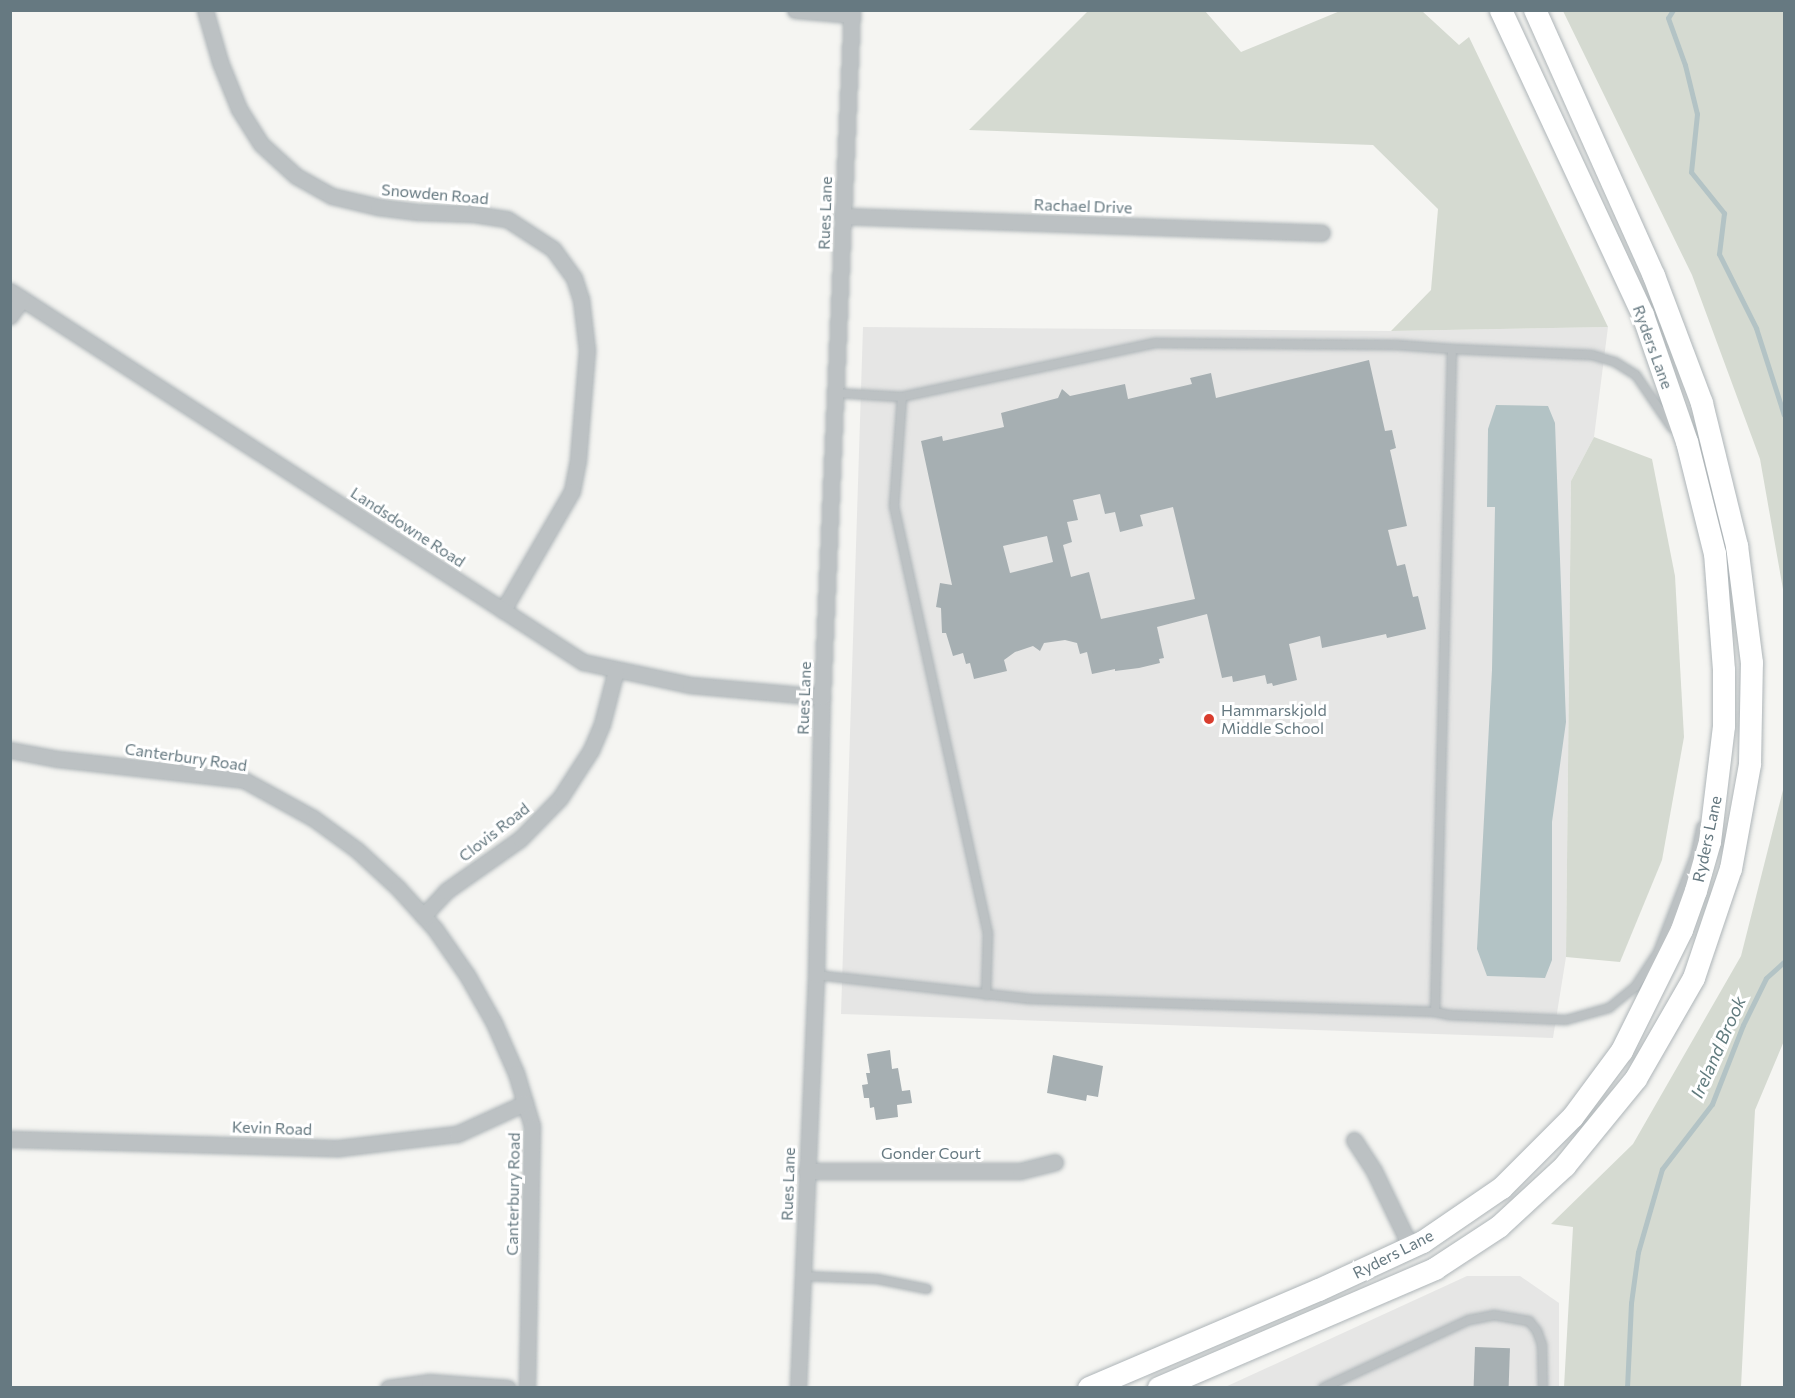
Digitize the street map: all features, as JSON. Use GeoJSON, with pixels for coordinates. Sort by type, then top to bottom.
{"type":"FeatureCollection","features":[{"type":"Feature","properties":{"kind":"main road","name":"Ryders Lane"},"geometry":{"type":"LineString","coordinates":[[1089,1388],[1319,1290],[1411,1248],[1502,1188],[1573,1117],[1622,1051],[1678,939],[1696,891],[1710,842],[1724,726],[1724,670],[1715,554],[1693,465],[1643,315],[1501,10]]}},
{"type":"Feature","properties":{"kind":"main road","name":"Ryders Lane"},"geometry":{"type":"LineString","coordinates":[[1160,1388],[1178,1383],[1435,1269],[1498,1227],[1565,1166],[1636,1079],[1694,978],[1731,869],[1750,764],[1752,663],[1737,546],[1702,403],[1654,276],[1535,10]]}},
{"type":"Feature","properties":{"kind":"street","name":"Snowden Road"},"geometry":{"type":"LineString","coordinates":[[206,10],[220,62],[239,109],[261,144],[296,176],[332,196],[378,207],[418,212],[474,214],[507,219],[553,249],[574,278],[581,299],[587,350],[578,460],[572,491],[503,610]]}},
{"type":"Feature","properties":{"kind":"street"},"geometry":{"type":"LineString","coordinates":[[795,10],[852,13]]}},
{"type":"Feature","properties":{"kind":"street","name":"Rues Lane"},"geometry":{"type":"LineString","coordinates":[[798,1388],[816,975],[822,697],[852,13]]}},
{"type":"Feature","properties":{"kind":"street","name":"Rachael Drive"},"geometry":{"type":"LineString","coordinates":[[843,216],[1322,233]]}},
{"type":"Feature","properties":{"kind":"street","name":"Landsdowne Road"},"geometry":{"type":"LineString","coordinates":[[16,295],[584,662],[690,685],[822,697]]}},
{"type":"Feature","properties":{"kind":"street"},"geometry":{"type":"LineString","coordinates":[[10,315],[16,295]]}},
{"type":"Feature","properties":{"kind":"street","name":"Clovis Road"},"geometry":{"type":"LineString","coordinates":[[423,916],[446,891],[520,839],[560,798],[576,775],[598,733],[616,670]]}},
{"type":"Feature","properties":{"kind":"street","name":"Canterbury Road"},"geometry":{"type":"LineString","coordinates":[[10,750],[58,759],[244,780],[313,818],[357,850],[398,888],[423,916],[467,975],[494,1023],[516,1073],[532,1126],[527,1388]]}},
{"type":"Feature","properties":{"kind":"street","name":"Kevin Road"},"geometry":{"type":"LineString","coordinates":[[10,1140],[339,1148],[457,1134],[525,1103]]}},
{"type":"Feature","properties":{"kind":"street"},"geometry":{"type":"LineString","coordinates":[[1354,1140],[1374,1171],[1411,1248]]}},
{"type":"Feature","properties":{"kind":"street","name":"Gonder Court"},"geometry":{"type":"LineString","coordinates":[[806,1171],[1020,1171],[1054,1162]]}},
{"type":"Feature","properties":{"kind":"street"},"geometry":{"type":"LineString","coordinates":[[388,1388],[422,1382],[508,1388]]}},
{"type":"Feature","properties":{"kind":"lane"},"geometry":{"type":"LineString","coordinates":[[835,393],[902,398],[1155,343],[1397,345],[1592,355],[1615,362],[1636,375],[1660,408],[1693,465]]}},
{"type":"Feature","properties":{"kind":"lane"},"geometry":{"type":"LineString","coordinates":[[1435,1012],[1452,349]]}},
{"type":"Feature","properties":{"kind":"lane"},"geometry":{"type":"LineString","coordinates":[[902,398],[894,506],[988,933],[986,995]]}},
{"type":"Feature","properties":{"kind":"lane"},"geometry":{"type":"LineString","coordinates":[[816,975],[1029,999],[1435,1012],[1449,1015],[1566,1020],[1609,1008],[1635,987],[1658,952],[1695,856],[1724,726]]}},
{"type":"Feature","properties":{"kind":"lane"},"geometry":{"type":"LineString","coordinates":[[802,1276],[877,1279],[927,1289]]}},
{"type":"Feature","properties":{"kind":"lane"},"geometry":{"type":"LineString","coordinates":[[1323,1388],[1469,1320],[1494,1315],[1529,1321],[1537,1331],[1542,1345],[1543,1388]]}},
{"type":"Feature","properties":{"kind":"shaded area"},"geometry":{"type":"Polygon","coordinates":[[[1088,11],[1205,11],[1241,52],[1340,11],[1422,11],[1459,45],[1469,37],[1608,327],[1391,331],[1431,290],[1438,209],[1373,145],[969,130],[1088,11]]]}},
{"type":"Feature","properties":{"kind":"shaded area"},"geometry":{"type":"Polygon","coordinates":[[[1563,11],[1784,11],[1784,595],[1760,459],[1692,275],[1563,11]]]}},
{"type":"Feature","properties":{"kind":"shaded area","name":"Hammarskjold Middle School"},"geometry":{"type":"Polygon","coordinates":[[[863,327],[1391,331],[1608,327],[1594,437],[1571,481],[1566,957],[1553,1038],[841,1014],[863,327]]]}},
{"type":"Feature","properties":{"kind":"shaded area"},"geometry":{"type":"Polygon","coordinates":[[[1496,405],[1548,406],[1555,423],[1566,722],[1552,822],[1552,960],[1545,978],[1487,976],[1477,949],[1492,670],[1495,507],[1487,507],[1488,429],[1496,405]]]}},
{"type":"Feature","properties":{"kind":"shaded area"},"geometry":{"type":"Polygon","coordinates":[[[1594,437],[1652,459],[1675,576],[1684,737],[1662,860],[1620,962],[1566,957],[1571,481],[1594,437]]]}},
{"type":"Feature","properties":{"kind":"shaded area"},"geometry":{"type":"Polygon","coordinates":[[[1784,786],[1784,1041],[1755,1110],[1741,1387],[1564,1387],[1573,1227],[1551,1224],[1633,1144],[1741,956],[1784,786]]]}},
{"type":"Feature","properties":{"kind":"shaded area"},"geometry":{"type":"Polygon","coordinates":[[[1467,1276],[1520,1276],[1559,1303],[1559,1387],[1223,1388],[1467,1276]]]}},
{"type":"Feature","properties":{"kind":"building"},"geometry":{"type":"Polygon","coordinates":[[[1369,360],[1385,431],[1392,430],[1396,448],[1390,450],[1407,526],[1388,530],[1397,566],[1405,564],[1413,597],[1418,596],[1426,629],[1387,638],[1386,634],[1322,648],[1320,636],[1289,644],[1297,680],[1273,686],[1272,683],[1267,684],[1265,675],[1233,682],[1232,676],[1222,678],[1207,614],[1157,627],[1164,658],[1159,659],[1160,663],[1092,674],[1087,652],[1080,654],[1077,643],[1065,640],[1044,643],[1040,651],[1033,646],[1015,652],[1004,660],[1007,671],[974,679],[970,663],[966,664],[963,653],[953,656],[946,633],[942,633],[941,608],[936,607],[940,583],[952,585],[921,441],[942,436],[943,441],[1004,427],[1001,413],[1058,398],[1062,389],[1070,396],[1125,384],[1128,399],[1192,384],[1190,378],[1211,373],[1216,398],[1369,360]],[[1100,494],[1073,500],[1078,520],[1067,522],[1072,542],[1063,545],[1071,577],[1089,572],[1101,619],[1195,599],[1173,507],[1140,515],[1143,526],[1120,532],[1115,512],[1105,514],[1100,494]],[[1047,536],[1003,546],[1010,573],[1053,562],[1047,536]]]}},
{"type":"Feature","properties":{"kind":"building"},"geometry":{"type":"Polygon","coordinates":[[[890,1050],[892,1069],[898,1068],[902,1091],[910,1090],[912,1103],[897,1105],[898,1117],[876,1120],[874,1107],[870,1108],[869,1098],[864,1098],[862,1085],[868,1084],[866,1073],[870,1073],[867,1054],[890,1050]]]}},
{"type":"Feature","properties":{"kind":"building"},"geometry":{"type":"Polygon","coordinates":[[[1053,1055],[1103,1066],[1098,1097],[1087,1095],[1086,1101],[1047,1093],[1053,1055]]]}},
{"type":"Feature","properties":{"kind":"building"},"geometry":{"type":"Polygon","coordinates":[[[1475,1347],[1510,1348],[1509,1388],[1474,1388],[1475,1347]]]}},
{"type":"Feature","properties":{"kind":"waterway","name":"Ireland Brook"},"geometry":{"type":"LineString","coordinates":[[1673,10],[1668,18],[1685,65],[1697,114],[1691,172],[1724,213],[1719,254],[1756,328],[1784,415]]}},
{"type":"Feature","properties":{"kind":"waterway","name":"Ireland Brook"},"geometry":{"type":"LineString","coordinates":[[1627,1388],[1631,1303],[1638,1252],[1662,1169],[1712,1104],[1743,1025],[1766,978],[1784,962]]}},
{"type":"Feature","properties":{"kind":"place","name":"Hammarskjold Middle School"},"geometry":{"type":"Point","coordinates":[1209,719]}}]}
